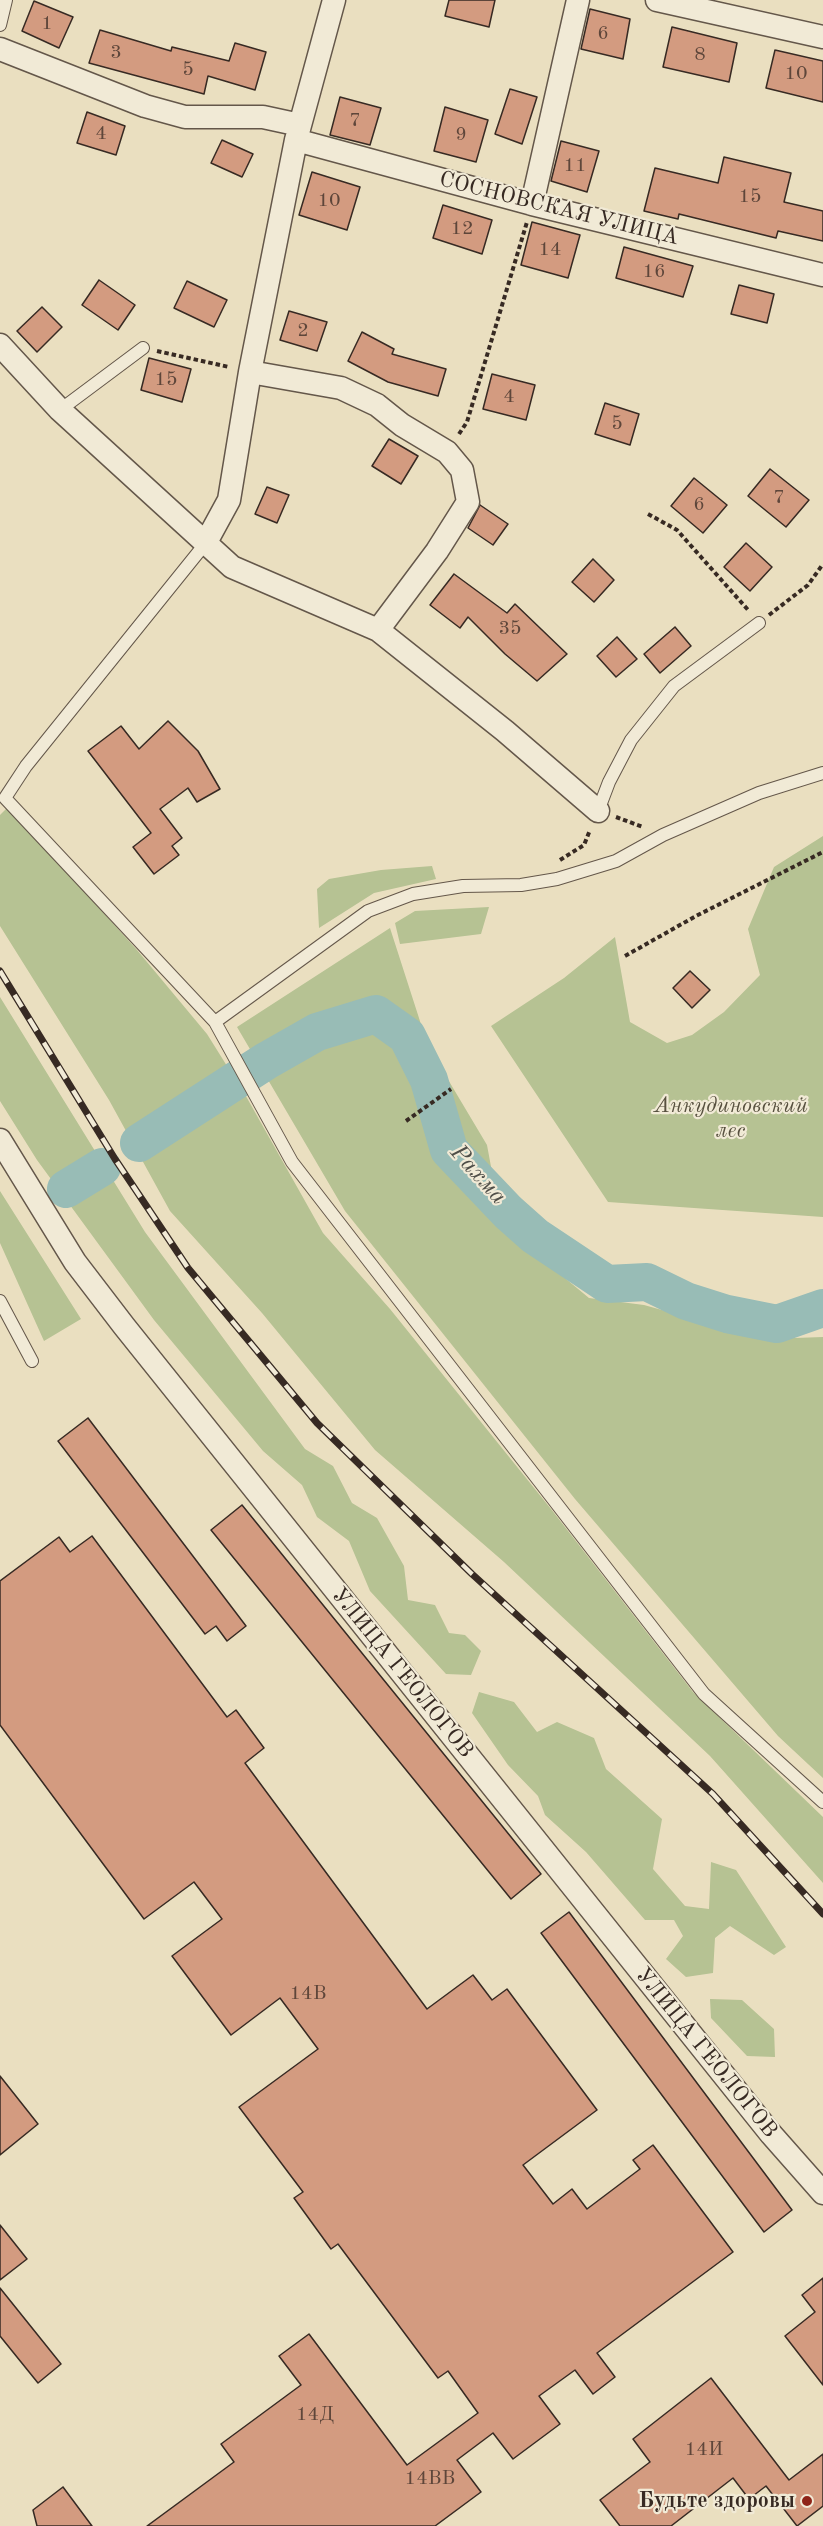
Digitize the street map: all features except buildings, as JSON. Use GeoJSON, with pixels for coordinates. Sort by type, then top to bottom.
{"type":"FeatureCollection","features":[{"type":"Feature","properties":{"kind":"street"},"geometry":{"type":"LineString","coordinates":[[205,544],[229,500],[250,372],[298,132],[334,0]]}},
{"type":"Feature","properties":{"kind":"street"},"geometry":{"type":"LineString","coordinates":[[532,204],[578,0]]}},
{"type":"Feature","properties":{"kind":"street"},"geometry":{"type":"LineString","coordinates":[[657,0],[823,37]]}},
{"type":"Feature","properties":{"kind":"street","name":"СОСНОВСКАЯ УЛИЦА"},"geometry":{"type":"LineString","coordinates":[[0,49],[145,106],[185,117],[263,117],[298,132],[532,204],[823,275]]}},
{"type":"Feature","properties":{"kind":"street"},"geometry":{"type":"LineString","coordinates":[[0,345],[60,410],[232,567],[378,630],[505,731],[598,811]]}},
{"type":"Feature","properties":{"kind":"street"},"geometry":{"type":"LineString","coordinates":[[250,372],[341,388],[377,405],[402,425],[447,452],[462,470],[468,502],[437,551],[378,630]]}},
{"type":"Feature","properties":{"kind":"street","name":"УЛИЦА ГЕОЛОГОВ"},"geometry":{"type":"LineString","coordinates":[[0,1140],[75,1262],[124,1326],[771,2134],[823,2193]]}},
{"type":"Feature","properties":{"kind":"lane"},"geometry":{"type":"LineString","coordinates":[[0,25],[6,0]]}},
{"type":"Feature","properties":{"kind":"lane"},"geometry":{"type":"LineString","coordinates":[[60,410],[143,348]]}},
{"type":"Feature","properties":{"kind":"lane"},"geometry":{"type":"LineString","coordinates":[[205,544],[33,757],[5,798],[215,1022],[292,1162],[704,1694],[823,1802]]}},
{"type":"Feature","properties":{"kind":"lane"},"geometry":{"type":"LineString","coordinates":[[598,811],[609,782],[631,740],[668,693],[674,686],[759,623]]}},
{"type":"Feature","properties":{"kind":"lane"},"geometry":{"type":"LineString","coordinates":[[215,1022],[368,911],[413,894],[463,886],[521,885],[557,879],[616,861],[663,835],[759,793],[823,772]]}},
{"type":"Feature","properties":{"kind":"lane"},"geometry":{"type":"LineString","coordinates":[[0,1301],[32,1361]]}},
{"type":"Feature","properties":{"kind":"path"},"geometry":{"type":"LineString","coordinates":[[447,452],[467,422],[532,204]]}},
{"type":"Feature","properties":{"kind":"path"},"geometry":{"type":"LineString","coordinates":[[143,348],[250,372]]}},
{"type":"Feature","properties":{"kind":"path"},"geometry":{"type":"LineString","coordinates":[[648,514],[677,530],[759,623],[808,585],[823,564]]}},
{"type":"Feature","properties":{"kind":"path"},"geometry":{"type":"LineString","coordinates":[[555,863],[584,845],[598,811],[663,835]]}},
{"type":"Feature","properties":{"kind":"path"},"geometry":{"type":"LineString","coordinates":[[625,956],[696,916],[823,852]]}},
{"type":"Feature","properties":{"kind":"path"},"geometry":{"type":"LineString","coordinates":[[406,1121],[451,1089]]}},
{"type":"Feature","properties":{"kind":"green space"},"geometry":{"type":"Polygon","coordinates":[[[8,807],[137,950],[207,1034],[247,1098],[323,1233],[390,1309],[551,1509],[693,1692],[823,1817],[823,1883],[710,1756],[504,1562],[375,1450],[262,1313],[170,1211],[109,1100],[0,926],[0,815],[8,807]]]}},
{"type":"Feature","properties":{"kind":"green space","name":"Анкудиновский лес"},"geometry":{"type":"Polygon","coordinates":[[[823,836],[823,1217],[608,1202],[491,1026],[564,978],[615,937],[630,1022],[667,1043],[692,1035],[724,1012],[760,975],[748,929],[774,867],[823,836]]]}},
{"type":"Feature","properties":{"kind":"green space"},"geometry":{"type":"Polygon","coordinates":[[[432,866],[436,879],[374,893],[319,928],[317,889],[329,879],[381,870],[432,866]]]}},
{"type":"Feature","properties":{"kind":"green space"},"geometry":{"type":"Polygon","coordinates":[[[489,907],[481,934],[400,944],[395,923],[415,911],[489,907]]]}},
{"type":"Feature","properties":{"kind":"green space"},"geometry":{"type":"Polygon","coordinates":[[[390,928],[428,1046],[487,1145],[502,1226],[589,1298],[644,1305],[766,1339],[823,1337],[823,1778],[778,1736],[575,1499],[345,1211],[237,1027],[390,928]]]}},
{"type":"Feature","properties":{"kind":"green space"},"geometry":{"type":"Polygon","coordinates":[[[0,997],[145,1232],[305,1449],[333,1466],[352,1503],[377,1518],[404,1566],[408,1600],[435,1605],[449,1633],[465,1635],[481,1651],[471,1675],[446,1674],[370,1591],[349,1541],[317,1517],[302,1485],[263,1451],[154,1320],[37,1160],[0,1101],[0,997]]]}},
{"type":"Feature","properties":{"kind":"green space"},"geometry":{"type":"Polygon","coordinates":[[[0,1191],[81,1319],[44,1341],[0,1243],[0,1191]]]}},
{"type":"Feature","properties":{"kind":"green space"},"geometry":{"type":"Polygon","coordinates":[[[479,1692],[514,1702],[537,1732],[557,1722],[594,1738],[606,1769],[662,1819],[653,1869],[685,1906],[709,1909],[711,1862],[736,1870],[786,1947],[774,1955],[730,1926],[715,1938],[713,1973],[686,1977],[666,1959],[683,1936],[674,1920],[645,1920],[586,1852],[545,1815],[538,1796],[508,1765],[472,1713],[479,1692]]]}},
{"type":"Feature","properties":{"kind":"green space"},"geometry":{"type":"Polygon","coordinates":[[[710,1999],[742,2000],[774,2029],[775,2057],[747,2056],[711,2018],[710,1999]]]}},
{"type":"Feature","properties":{"kind":"waterway","name":"Рахма"},"geometry":{"type":"LineString","coordinates":[[139,1143],[266,1061],[317,1032],[376,1014],[407,1036],[429,1080],[449,1150],[508,1212],[535,1236],[607,1284],[647,1282],[686,1301],[727,1314],[777,1324],[823,1308]]}},
{"type":"Feature","properties":{"kind":"waterway","name":"Рахма"},"geometry":{"type":"LineString","coordinates":[[66,1189],[102,1167]]}},
{"type":"Feature","properties":{"kind":"railway"},"geometry":{"type":"LineString","coordinates":[[0,971],[115,1159],[188,1268],[317,1423],[472,1574],[713,1794],[823,1914]]}},
{"type":"Feature","properties":{"kind":"place","name":"Будьте здоровы"},"geometry":{"type":"Point","coordinates":[807,2501]}}]}
